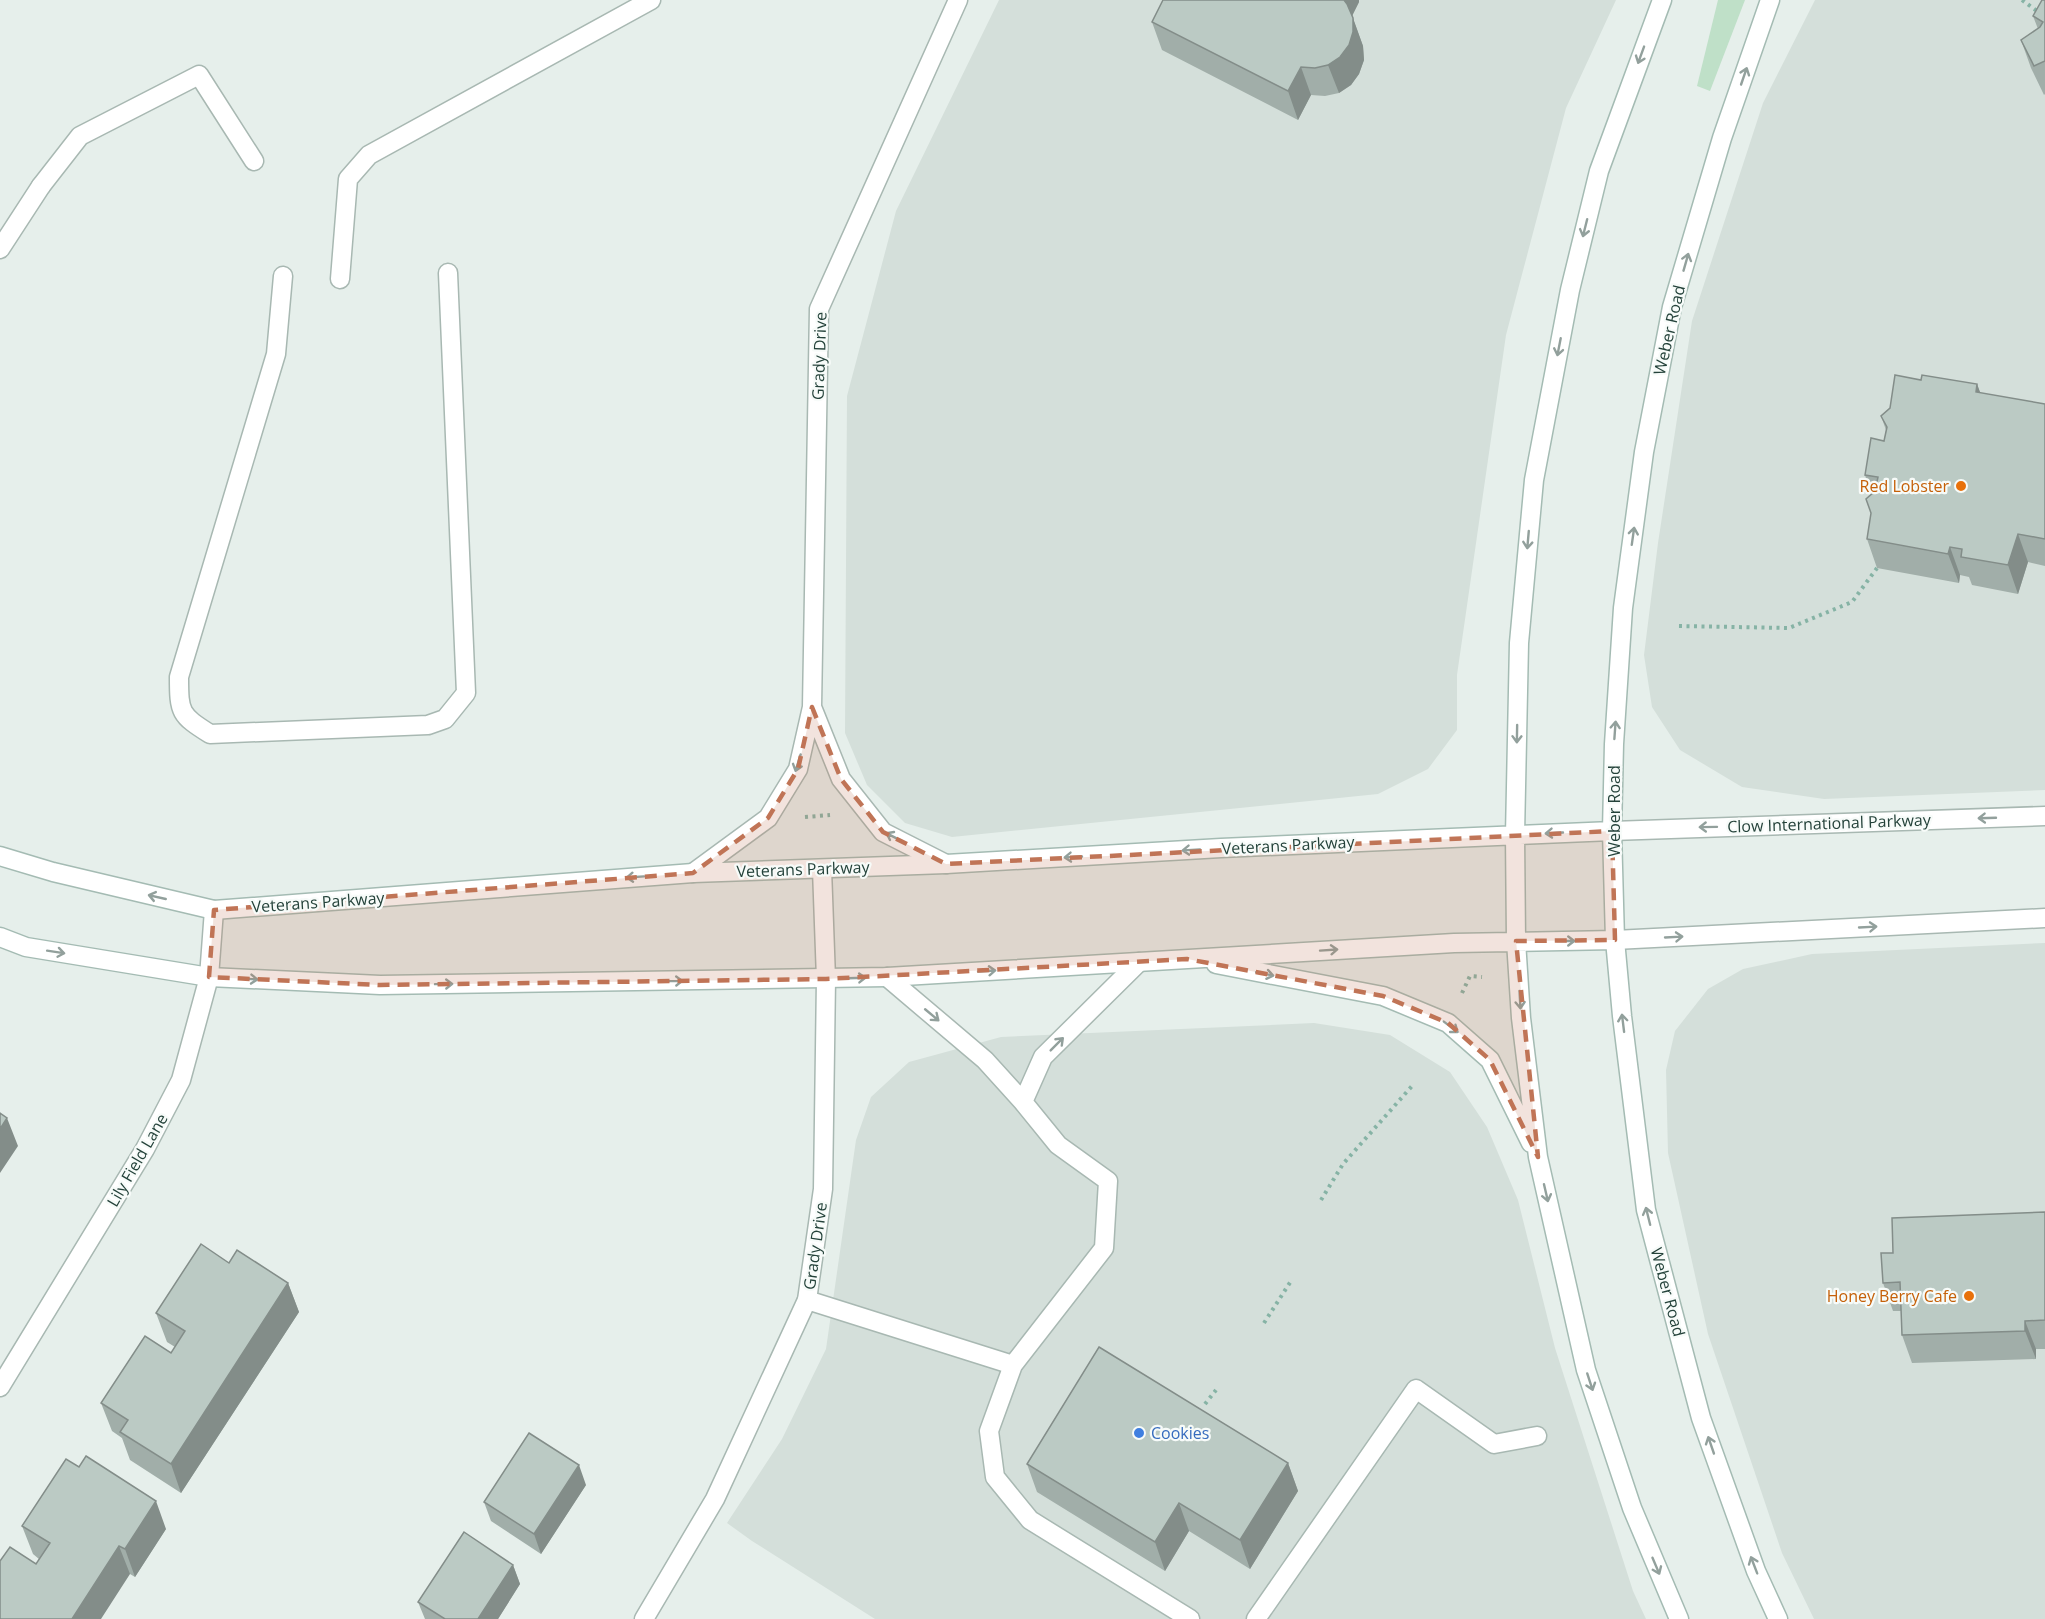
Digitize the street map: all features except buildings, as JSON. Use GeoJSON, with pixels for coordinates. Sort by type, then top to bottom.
{"type":"FeatureCollection","features":[{"type":"Feature","properties":{"kind":"main road"},"geometry":{"type":"LineString","coordinates":[[340,279],[348,180],[369,155],[651,0]]}},
{"type":"Feature","properties":{"kind":"main road","name":"Grady Drive"},"geometry":{"type":"LineString","coordinates":[[693,873],[771,814],[798,769],[812,706],[819,309],[958,0]]}},
{"type":"Feature","properties":{"kind":"main road"},"geometry":{"type":"LineString","coordinates":[[1662,0],[1599,171],[1570,290],[1534,480],[1518,643],[1516,941],[1521,1018],[1538,1157],[1586,1370],[1632,1508],[1679,1619]]}},
{"type":"Feature","properties":{"kind":"main road","name":"Weber Road"},"geometry":{"type":"LineString","coordinates":[[1770,0],[1722,138],[1672,307],[1646,441],[1623,608],[1614,744],[1612,831],[1615,940],[1646,1210],[1701,1418],[1756,1571],[1778,1619]]}},
{"type":"Feature","properties":{"kind":"main road"},"geometry":{"type":"LineString","coordinates":[[0,249],[41,186],[80,136],[199,75],[254,161]]}},
{"type":"Feature","properties":{"kind":"main road"},"geometry":{"type":"LineString","coordinates":[[283,276],[276,354],[178,678],[178,704],[188,720],[210,734],[428,725],[445,719],[466,693],[448,273]]}},
{"type":"Feature","properties":{"kind":"main road","name":"Grady Drive"},"geometry":{"type":"LineString","coordinates":[[812,706],[841,779],[883,832],[946,864]]}},
{"type":"Feature","properties":{"kind":"main road","name":"Clow International Parkway"},"geometry":{"type":"LineString","coordinates":[[1612,831],[2045,816]]}},
{"type":"Feature","properties":{"kind":"main road","name":"Veterans Parkway"},"geometry":{"type":"LineString","coordinates":[[0,856],[53,872],[214,910],[693,873],[946,864],[1221,848],[1612,831]]}},
{"type":"Feature","properties":{"kind":"main road","name":"Grady Drive"},"geometry":{"type":"LineString","coordinates":[[644,1619],[716,1499],[807,1300],[823,1189],[826,979],[822,869]]}},
{"type":"Feature","properties":{"kind":"main road","name":"Lily Field Lane"},"geometry":{"type":"LineString","coordinates":[[0,1387],[145,1149],[181,1080],[209,977],[214,910]]}},
{"type":"Feature","properties":{"kind":"main road"},"geometry":{"type":"LineString","coordinates":[[0,937],[26,947],[209,977],[380,985],[887,977],[1454,943],[1615,940],[2045,918]]}},
{"type":"Feature","properties":{"kind":"main road"},"geometry":{"type":"LineString","coordinates":[[1187,959],[1383,996],[1448,1023],[1490,1060],[1538,1157]]}},
{"type":"Feature","properties":{"kind":"main road"},"geometry":{"type":"LineString","coordinates":[[1023,1102],[1043,1058],[1139,962]]}},
{"type":"Feature","properties":{"kind":"main road"},"geometry":{"type":"LineString","coordinates":[[887,977],[985,1060],[1058,1145],[1108,1180],[1104,1248],[1013,1365],[989,1431],[995,1477],[1030,1520],[1190,1619]]}},
{"type":"Feature","properties":{"kind":"main road"},"geometry":{"type":"LineString","coordinates":[[807,1300],[1013,1365]]}},
{"type":"Feature","properties":{"kind":"main road"},"geometry":{"type":"LineString","coordinates":[[1256,1619],[1416,1389],[1494,1444],[1537,1436]]}},
{"type":"Feature","properties":{"kind":"path"},"geometry":{"type":"LineString","coordinates":[[2022,0],[2045,17]]}},
{"type":"Feature","properties":{"kind":"path"},"geometry":{"type":"LineString","coordinates":[[1679,626],[1789,628],[1852,602],[1877,568]]}},
{"type":"Feature","properties":{"kind":"path"},"geometry":{"type":"LineString","coordinates":[[795,817],[836,815]]}},
{"type":"Feature","properties":{"kind":"path"},"geometry":{"type":"LineString","coordinates":[[1462,993],[1470,976],[1482,977]]}},
{"type":"Feature","properties":{"kind":"path"},"geometry":{"type":"LineString","coordinates":[[1321,1200],[1343,1164],[1412,1086]]}},
{"type":"Feature","properties":{"kind":"path"},"geometry":{"type":"LineString","coordinates":[[1264,1323],[1291,1281]]}},
{"type":"Feature","properties":{"kind":"path"},"geometry":{"type":"LineString","coordinates":[[1205,1404],[1216,1390]]}},
{"type":"Feature","properties":{"kind":"highlighted area"},"geometry":{"type":"Polygon","coordinates":[[[812,707],[841,779],[883,832],[946,864],[1612,831],[1615,940],[1516,941],[1538,1157],[1490,1060],[1448,1023],[1383,996],[1187,959],[826,979],[380,985],[209,977],[214,910],[693,873],[768,818],[798,769],[812,707]]]}},
{"type":"Feature","properties":{"kind":"shaded area"},"geometry":{"type":"Polygon","coordinates":[[[999,0],[1616,0],[1566,108],[1506,335],[1457,675],[1457,730],[1428,769],[1378,794],[952,837],[905,823],[867,785],[845,733],[847,396],[896,211],[999,0]]]}},
{"type":"Feature","properties":{"kind":"shaded area"},"geometry":{"type":"Polygon","coordinates":[[[1815,0],[2045,0],[2045,790],[1824,799],[1742,787],[1680,750],[1652,707],[1644,655],[1658,543],[1692,321],[1763,103],[1815,0]]]}},
{"type":"Feature","properties":{"kind":"shaded area"},"geometry":{"type":"Polygon","coordinates":[[[2045,943],[2045,1619],[1814,1619],[1782,1553],[1708,1334],[1668,1153],[1666,1070],[1675,1031],[1708,989],[1743,969],[1812,954],[2045,943]]]}},
{"type":"Feature","properties":{"kind":"shaded area"},"geometry":{"type":"Polygon","coordinates":[[[1314,1023],[1390,1035],[1450,1072],[1487,1127],[1518,1200],[1555,1348],[1633,1591],[1646,1619],[875,1619],[727,1523],[782,1439],[826,1349],[856,1140],[871,1097],[909,1062],[1001,1037],[1314,1023]]]}},
{"type":"Feature","properties":{"kind":"green space"},"geometry":{"type":"Polygon","coordinates":[[[1718,0],[1745,0],[1710,91],[1697,86],[1718,0]]]}},
{"type":"Feature","properties":{"kind":"place","name":"Red Lobster"},"geometry":{"type":"Point","coordinates":[1961,486]}},
{"type":"Feature","properties":{"kind":"place","name":"Honey Berry Cafe"},"geometry":{"type":"Point","coordinates":[1969,1296]}},
{"type":"Feature","properties":{"kind":"place","name":"Cookies"},"geometry":{"type":"Point","coordinates":[1139,1433]}}]}
